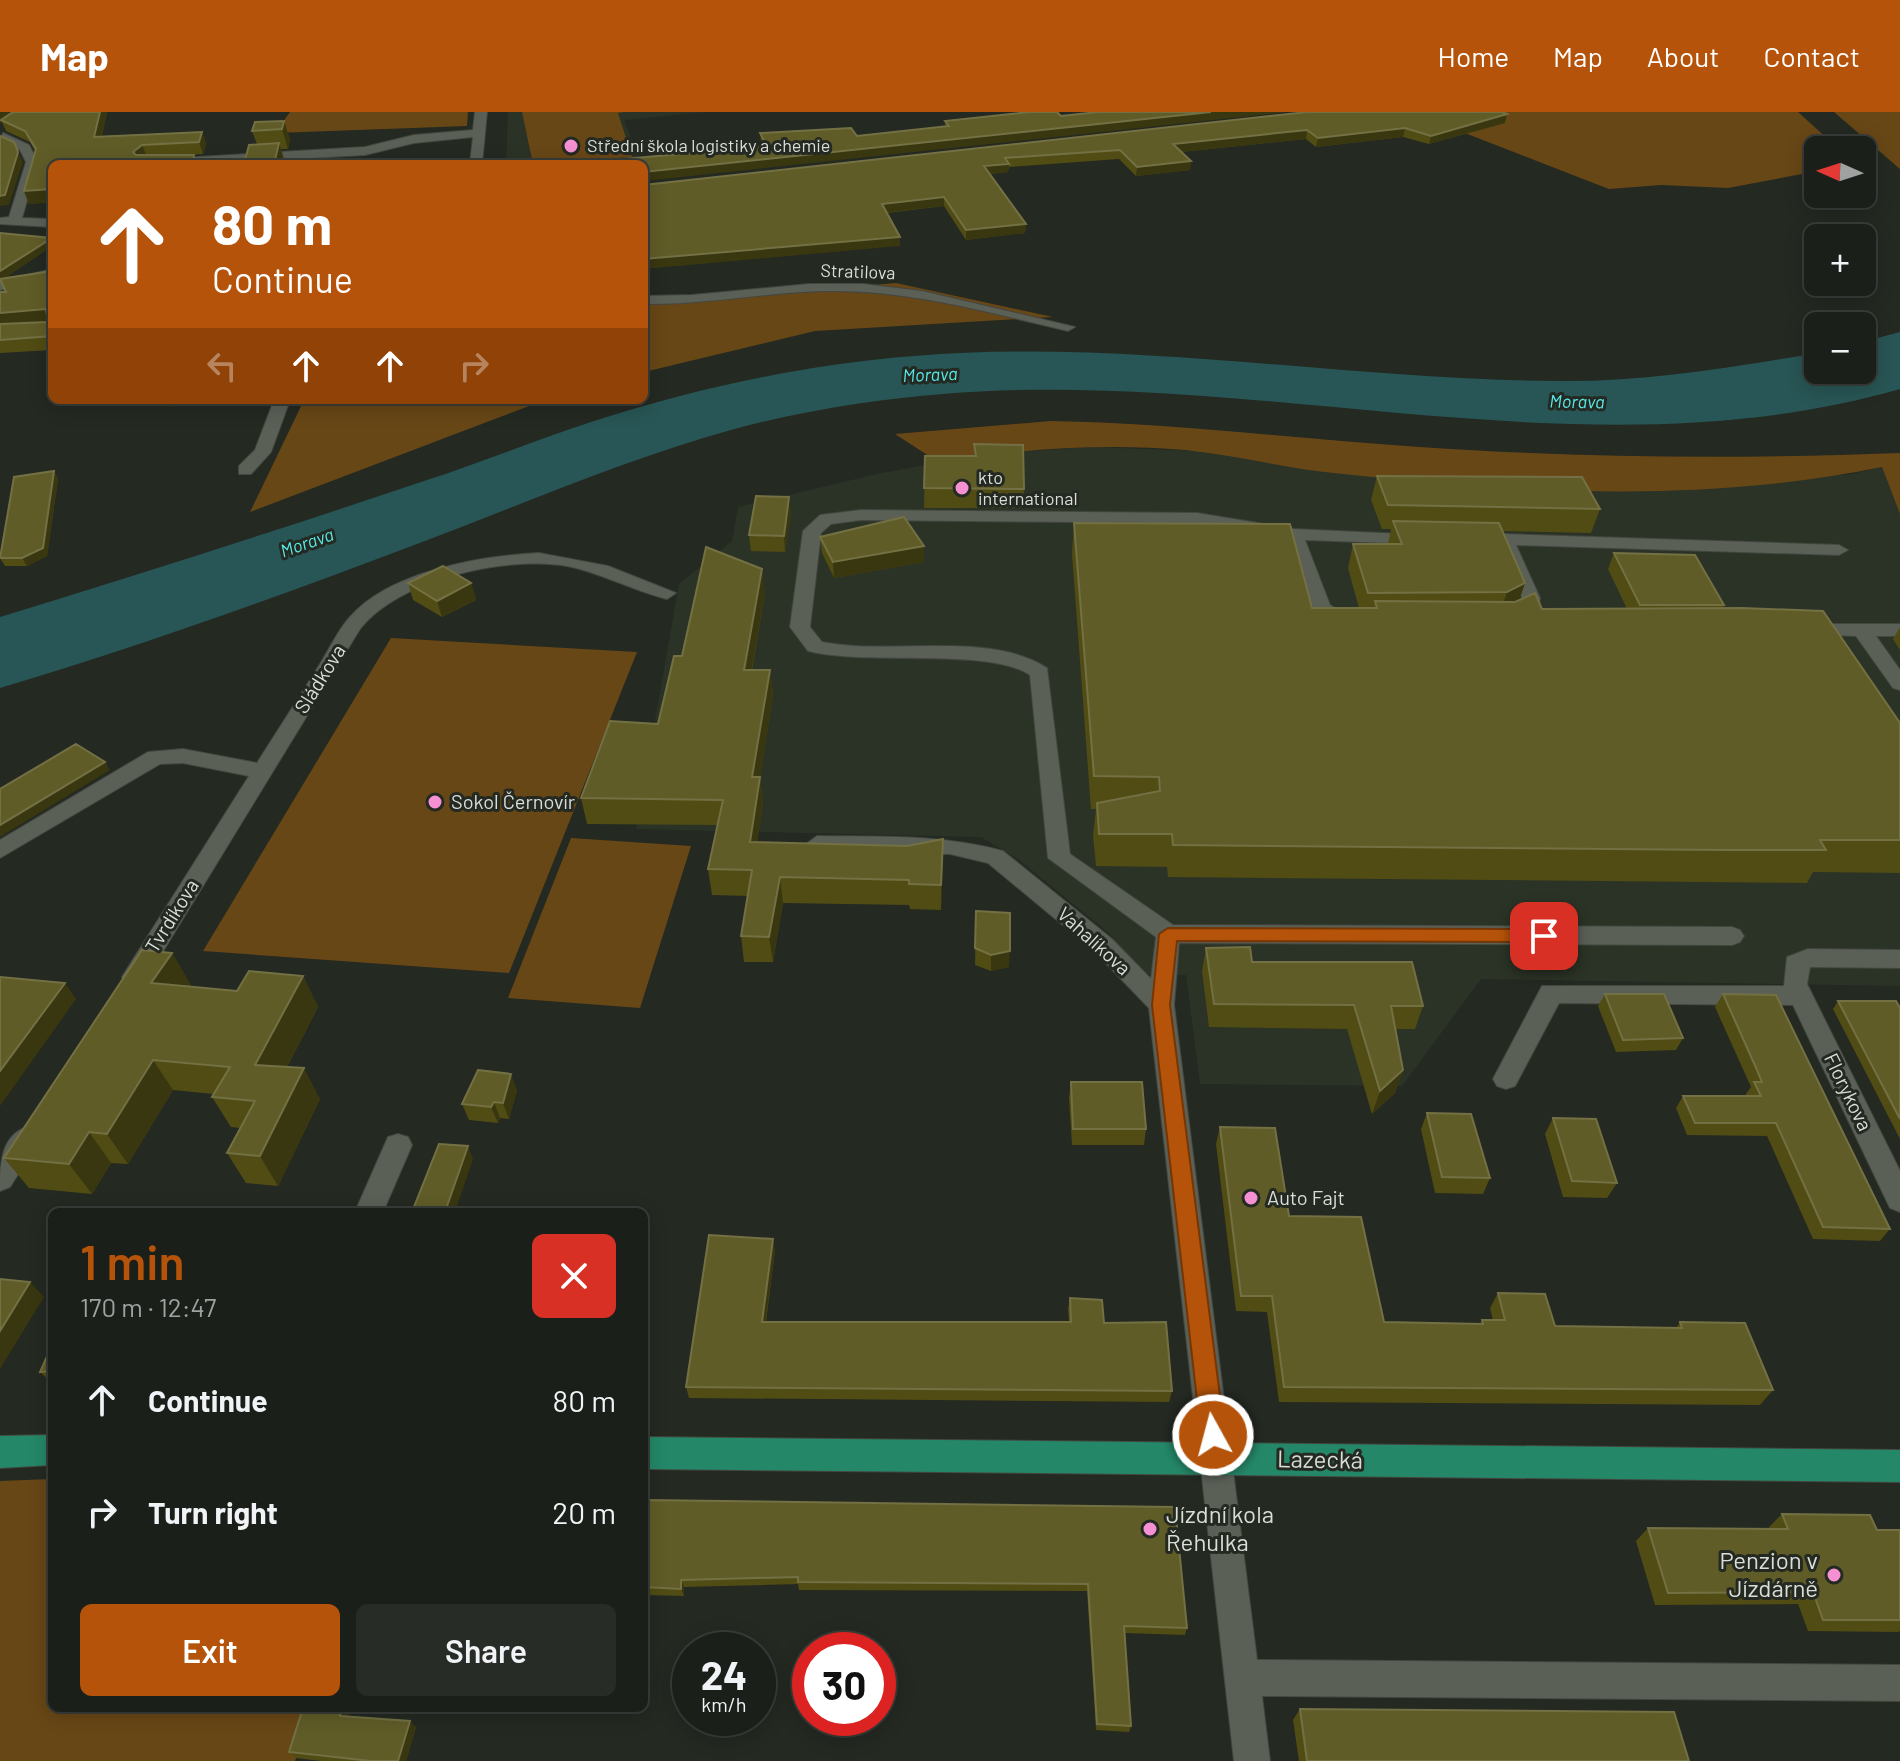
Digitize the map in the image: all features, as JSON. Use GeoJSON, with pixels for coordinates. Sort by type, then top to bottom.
{"type":"FeatureCollection","features":[{"type":"Feature","properties":{"kind":"main road"},"geometry":{"type":"LineString","coordinates":[[0,1452],[48,1450]]}},
{"type":"Feature","properties":{"kind":"main road","name":"Lazecká"},"geometry":{"type":"LineString","coordinates":[[648,1453],[1900,1466]]}},
{"type":"Feature","properties":{"kind":"street"},"geometry":{"type":"LineString","coordinates":[[477,160],[481,112]]}},
{"type":"Feature","properties":{"kind":"street"},"geometry":{"type":"LineString","coordinates":[[3,122],[1,138],[25,148],[32,162],[7,221],[48,223]]}},
{"type":"Feature","properties":{"kind":"street"},"geometry":{"type":"LineString","coordinates":[[214,160],[365,151],[427,137],[480,133]]}},
{"type":"Feature","properties":{"kind":"street"},"geometry":{"type":"LineString","coordinates":[[0,286],[48,274]]}},
{"type":"Feature","properties":{"kind":"street","name":"Stratilova"},"geometry":{"type":"LineString","coordinates":[[648,300],[697,300],[824,288],[889,290],[1068,327]]}},
{"type":"Feature","properties":{"kind":"street"},"geometry":{"type":"LineString","coordinates":[[245,470],[263,452],[281,404]]}},
{"type":"Feature","properties":{"kind":"street"},"geometry":{"type":"LineString","coordinates":[[1445,539],[1294,534],[1197,518],[861,515],[826,519],[812,531],[800,627],[815,647],[848,655],[1008,658],[1035,666],[1040,672],[1059,858],[1168,934],[1732,936]]}},
{"type":"Feature","properties":{"kind":"street"},"geometry":{"type":"LineString","coordinates":[[1294,534],[1321,606],[1343,622],[1373,626]]}},
{"type":"Feature","properties":{"kind":"street"},"geometry":{"type":"LineString","coordinates":[[1474,539],[1839,550]]}},
{"type":"Feature","properties":{"kind":"street"},"geometry":{"type":"LineString","coordinates":[[1504,539],[1531,598],[1530,611],[1504,625]]}},
{"type":"Feature","properties":{"kind":"street","name":"Sládkova"},"geometry":{"type":"LineString","coordinates":[[262,771],[359,617],[404,590],[469,565],[535,558],[585,565],[667,593]]}},
{"type":"Feature","properties":{"kind":"street"},"geometry":{"type":"LineString","coordinates":[[1862,630],[1900,684]]}},
{"type":"Feature","properties":{"kind":"street"},"geometry":{"type":"LineString","coordinates":[[1787,631],[1900,630]]}},
{"type":"Feature","properties":{"kind":"street"},"geometry":{"type":"LineString","coordinates":[[0,850],[156,757],[183,756],[262,771]]}},
{"type":"Feature","properties":{"kind":"street","name":"Tvrdíkova"},"geometry":{"type":"LineString","coordinates":[[123,994],[262,771]]}},
{"type":"Feature","properties":{"kind":"street","name":"Vahalíkova"},"geometry":{"type":"LineString","coordinates":[[817,844],[950,846],[995,857],[1103,945],[1161,1005]]}},
{"type":"Feature","properties":{"kind":"street"},"geometry":{"type":"LineString","coordinates":[[1168,934],[1161,1005],[1252,1761]]}},
{"type":"Feature","properties":{"kind":"street"},"geometry":{"type":"LineString","coordinates":[[1506,1079],[1551,993],[1798,990],[1796,963],[1808,958],[1900,959]]}},
{"type":"Feature","properties":{"kind":"street","name":"Florykova"},"geometry":{"type":"LineString","coordinates":[[1798,990],[1900,1200]]}},
{"type":"Feature","properties":{"kind":"street"},"geometry":{"type":"LineString","coordinates":[[0,1179],[44,1113]]}},
{"type":"Feature","properties":{"kind":"street"},"geometry":{"type":"LineString","coordinates":[[371,1208],[398,1145]]}},
{"type":"Feature","properties":{"kind":"street"},"geometry":{"type":"LineString","coordinates":[[1242,1678],[1900,1683]]}},
{"type":"Feature","properties":{"kind":"shaded area"},"geometry":{"type":"Polygon","coordinates":[[[290,112],[468,112],[467,126],[275,133],[290,112]]]}},
{"type":"Feature","properties":{"kind":"shaded area","name":"Střední škola logistiky a chemie"},"geometry":{"type":"Polygon","coordinates":[[[508,112],[704,112],[624,120],[640,158],[506,160],[508,112]]]}},
{"type":"Feature","properties":{"kind":"shaded area","name":"Střední škola logistiky a chemie"},"geometry":{"type":"Polygon","coordinates":[[[522,112],[624,112],[618,113],[632,157],[532,160],[522,112]]]}},
{"type":"Feature","properties":{"kind":"shaded area"},"geometry":{"type":"Polygon","coordinates":[[[1441,112],[1798,112],[1825,136],[1804,136],[1804,174],[1728,188],[1661,185],[1609,189],[1421,116],[1441,112]]]}},
{"type":"Feature","properties":{"kind":"shaded area"},"geometry":{"type":"Polygon","coordinates":[[[1834,112],[1900,112],[1900,169],[1876,148],[1876,136],[1862,136],[1834,112]]]}},
{"type":"Feature","properties":{"kind":"shaded area"},"geometry":{"type":"Polygon","coordinates":[[[896,283],[1053,317],[815,331],[648,371],[648,300],[680,301],[896,283]]]}},
{"type":"Feature","properties":{"kind":"shaded area"},"geometry":{"type":"Polygon","coordinates":[[[302,404],[534,404],[250,512],[302,404]]]}},
{"type":"Feature","properties":{"kind":"shaded area"},"geometry":{"type":"Polygon","coordinates":[[[1051,421],[1144,425],[1480,451],[1720,457],[1900,453],[1900,514],[1882,467],[1814,479],[1746,486],[1677,490],[1539,490],[1334,473],[1204,452],[1154,448],[1061,448],[938,462],[895,434],[1051,421]]]}},
{"type":"Feature","properties":{"kind":"shaded area"},"geometry":{"type":"Polygon","coordinates":[[[1093,447],[1847,475],[1882,467],[1900,514],[1900,986],[1481,979],[1402,1086],[1200,1084],[1186,975],[1139,974],[1110,934],[1018,859],[981,837],[636,829],[679,584],[732,541],[738,507],[877,474],[984,454],[1093,447]]]}},
{"type":"Feature","properties":{"kind":"shaded area","name":"Sokol Černovír"},"geometry":{"type":"Polygon","coordinates":[[[391,638],[637,652],[509,973],[203,951],[391,638]]]}},
{"type":"Feature","properties":{"kind":"shaded area"},"geometry":{"type":"Polygon","coordinates":[[[571,838],[691,846],[640,1008],[508,998],[571,838]]]}},
{"type":"Feature","properties":{"kind":"shaded area"},"geometry":{"type":"Polygon","coordinates":[[[48,1479],[48,1712],[311,1712],[295,1761],[0,1761],[0,1481],[48,1479]]]}},
{"type":"Feature","properties":{"kind":"water","name":"Morava"},"geometry":{"type":"Polygon","coordinates":[[[1900,332],[1900,389],[1781,414],[1662,424],[1543,423],[1182,394],[1063,390],[943,394],[810,412],[731,430],[651,455],[262,601],[0,688],[0,617],[448,473],[594,421],[672,398],[793,371],[914,356],[1075,352],[1477,379],[1591,381],[1688,373],[1804,355],[1804,384],[1876,384],[1876,338],[1900,332]]]}},
{"type":"Feature","properties":{"kind":"building"},"geometry":{"type":"Polygon","coordinates":[[[13,112],[100,112],[94,137],[202,132],[199,142],[142,145],[133,152],[136,155],[194,155],[193,160],[48,160],[48,189],[24,191],[36,149],[25,131],[1,120],[13,112]]]}},
{"type":"Feature","properties":{"kind":"building"},"geometry":{"type":"Polygon","coordinates":[[[1029,112],[1057,112],[1061,116],[1098,112],[1211,112],[648,172],[648,160],[625,159],[767,146],[760,133],[851,128],[857,136],[949,126],[945,121],[1029,112]]]}},
{"type":"Feature","properties":{"kind":"building"},"geometry":{"type":"Polygon","coordinates":[[[1307,112],[1507,114],[1431,136],[1405,128],[1318,138],[1307,130],[1173,144],[1191,161],[1137,167],[1120,150],[1005,158],[1009,164],[984,166],[1026,224],[966,230],[944,197],[882,204],[900,237],[648,259],[648,185],[1307,112]]]}},
{"type":"Feature","properties":{"kind":"building"},"geometry":{"type":"Polygon","coordinates":[[[284,121],[282,129],[252,131],[255,122],[284,121]]]}},
{"type":"Feature","properties":{"kind":"building"},"geometry":{"type":"Polygon","coordinates":[[[0,136],[14,142],[18,152],[5,195],[0,196],[0,136]]]}},
{"type":"Feature","properties":{"kind":"building"},"geometry":{"type":"Polygon","coordinates":[[[279,143],[275,160],[245,160],[249,145],[279,143]]]}},
{"type":"Feature","properties":{"kind":"building"},"geometry":{"type":"Polygon","coordinates":[[[0,233],[48,238],[48,241],[0,271],[0,233]]]}},
{"type":"Feature","properties":{"kind":"building"},"geometry":{"type":"Polygon","coordinates":[[[48,272],[48,322],[46,309],[0,313],[0,292],[6,292],[0,279],[48,272]]]}},
{"type":"Feature","properties":{"kind":"building"},"geometry":{"type":"Polygon","coordinates":[[[48,322],[48,336],[0,340],[0,324],[48,322]]]}},
{"type":"Feature","properties":{"kind":"building"},"geometry":{"type":"Polygon","coordinates":[[[974,444],[1023,445],[1024,489],[924,488],[925,456],[976,456],[974,444]]]}},
{"type":"Feature","properties":{"kind":"building"},"geometry":{"type":"Polygon","coordinates":[[[54,471],[43,548],[22,558],[0,558],[14,477],[54,471]]]}},
{"type":"Feature","properties":{"kind":"building"},"geometry":{"type":"Polygon","coordinates":[[[1377,476],[1582,477],[1600,509],[1388,505],[1377,476]]]}},
{"type":"Feature","properties":{"kind":"building"},"geometry":{"type":"Polygon","coordinates":[[[756,496],[789,497],[784,536],[749,535],[756,496]]]}},
{"type":"Feature","properties":{"kind":"building"},"geometry":{"type":"Polygon","coordinates":[[[904,517],[924,546],[833,562],[820,537],[904,517]]]}},
{"type":"Feature","properties":{"kind":"building"},"geometry":{"type":"Polygon","coordinates":[[[1393,521],[1499,523],[1525,583],[1507,592],[1368,593],[1353,544],[1402,544],[1393,521]]]}},
{"type":"Feature","properties":{"kind":"building"},"geometry":{"type":"Polygon","coordinates":[[[1074,523],[1290,524],[1312,608],[1377,608],[1375,601],[1515,602],[1535,593],[1542,609],[1742,608],[1823,611],[1900,723],[1900,840],[1820,840],[1826,850],[1724,850],[1173,845],[1172,834],[1099,834],[1097,803],[1160,791],[1159,777],[1094,776],[1074,523]]]}},
{"type":"Feature","properties":{"kind":"building"},"geometry":{"type":"Polygon","coordinates":[[[706,547],[762,569],[744,670],[770,670],[752,777],[760,777],[750,842],[907,846],[943,839],[941,885],[909,884],[909,880],[780,877],[769,937],[741,936],[752,870],[708,869],[723,800],[581,798],[610,721],[658,724],[674,656],[682,656],[706,547]]]}},
{"type":"Feature","properties":{"kind":"building"},"geometry":{"type":"Polygon","coordinates":[[[1614,553],[1695,555],[1724,605],[1640,605],[1614,553]]]}},
{"type":"Feature","properties":{"kind":"building"},"geometry":{"type":"Polygon","coordinates":[[[443,566],[471,583],[437,601],[408,583],[443,566]]]}},
{"type":"Feature","properties":{"kind":"building"},"geometry":{"type":"Polygon","coordinates":[[[76,744],[105,762],[0,825],[0,789],[76,744]]]}},
{"type":"Feature","properties":{"kind":"building"},"geometry":{"type":"Polygon","coordinates":[[[976,911],[1010,913],[1010,951],[991,955],[975,948],[976,911]]]}},
{"type":"Feature","properties":{"kind":"building"},"geometry":{"type":"Polygon","coordinates":[[[1250,947],[1252,962],[1412,962],[1423,1006],[1391,1006],[1403,1070],[1380,1091],[1354,1005],[1214,1004],[1206,948],[1250,947]]]}},
{"type":"Feature","properties":{"kind":"building"},"geometry":{"type":"Polygon","coordinates":[[[142,950],[172,953],[151,983],[237,991],[249,971],[303,976],[255,1065],[304,1068],[260,1156],[227,1153],[255,1101],[212,1097],[230,1067],[153,1060],[107,1134],[89,1132],[69,1164],[4,1158],[142,950]]]}},
{"type":"Feature","properties":{"kind":"building"},"geometry":{"type":"Polygon","coordinates":[[[0,977],[65,983],[0,1071],[0,977]]]}},
{"type":"Feature","properties":{"kind":"building"},"geometry":{"type":"Polygon","coordinates":[[[1605,994],[1664,994],[1683,1038],[1623,1040],[1605,994]]]}},
{"type":"Feature","properties":{"kind":"building"},"geometry":{"type":"Polygon","coordinates":[[[1723,994],[1776,995],[1890,1229],[1823,1227],[1776,1123],[1695,1123],[1683,1096],[1761,1096],[1754,1082],[1762,1082],[1723,994]]]}},
{"type":"Feature","properties":{"kind":"building"},"geometry":{"type":"Polygon","coordinates":[[[1838,1001],[1896,1001],[1900,1008],[1900,1119],[1838,1001]]]}},
{"type":"Feature","properties":{"kind":"building"},"geometry":{"type":"Polygon","coordinates":[[[478,1070],[511,1074],[503,1103],[494,1102],[491,1107],[462,1104],[478,1070]]]}},
{"type":"Feature","properties":{"kind":"building"},"geometry":{"type":"Polygon","coordinates":[[[1071,1082],[1142,1082],[1146,1129],[1073,1129],[1071,1082]]]}},
{"type":"Feature","properties":{"kind":"building"},"geometry":{"type":"Polygon","coordinates":[[[1427,1113],[1471,1114],[1490,1178],[1442,1177],[1427,1113]]]}},
{"type":"Feature","properties":{"kind":"building"},"geometry":{"type":"Polygon","coordinates":[[[1553,1118],[1596,1119],[1617,1183],[1572,1181],[1553,1118]]]}},
{"type":"Feature","properties":{"kind":"building"},"geometry":{"type":"Polygon","coordinates":[[[1220,1127],[1275,1128],[1289,1216],[1361,1217],[1384,1322],[1483,1324],[1482,1320],[1505,1320],[1498,1293],[1545,1294],[1555,1326],[1682,1328],[1680,1322],[1745,1323],[1773,1390],[1284,1387],[1272,1296],[1241,1296],[1220,1127]]]}},
{"type":"Feature","properties":{"kind":"building"},"geometry":{"type":"Polygon","coordinates":[[[439,1144],[468,1146],[446,1208],[414,1208],[439,1144]]]}},
{"type":"Feature","properties":{"kind":"building"},"geometry":{"type":"Polygon","coordinates":[[[709,1235],[773,1239],[762,1322],[1071,1322],[1070,1298],[1102,1300],[1104,1323],[1166,1322],[1172,1391],[686,1387],[709,1235]]]}},
{"type":"Feature","properties":{"kind":"building"},"geometry":{"type":"Polygon","coordinates":[[[0,1279],[30,1282],[0,1331],[0,1279]]]}},
{"type":"Feature","properties":{"kind":"building"},"geometry":{"type":"Polygon","coordinates":[[[48,1354],[48,1371],[40,1372],[48,1354]]]}},
{"type":"Feature","properties":{"kind":"building"},"geometry":{"type":"Polygon","coordinates":[[[648,1500],[1175,1507],[1187,1628],[1124,1626],[1131,1726],[1097,1724],[1088,1584],[798,1582],[798,1577],[681,1580],[681,1589],[648,1587],[648,1500]]]}},
{"type":"Feature","properties":{"kind":"building"},"geometry":{"type":"Polygon","coordinates":[[[1782,1514],[1870,1515],[1877,1530],[1900,1530],[1900,1620],[1823,1620],[1813,1592],[1668,1593],[1648,1528],[1788,1529],[1782,1514]]]}},
{"type":"Feature","properties":{"kind":"building"},"geometry":{"type":"Polygon","coordinates":[[[1300,1709],[1674,1712],[1689,1761],[1307,1761],[1300,1709]]]}},
{"type":"Feature","properties":{"kind":"building"},"geometry":{"type":"Polygon","coordinates":[[[302,1712],[341,1712],[340,1716],[410,1721],[398,1761],[289,1752],[302,1712]]]}},
{"type":"Feature","properties":{"kind":"place","name":"Střední škola logistiky a chemie"},"geometry":{"type":"Point","coordinates":[571,146]}},
{"type":"Feature","properties":{"kind":"place","name":"kto international"},"geometry":{"type":"Point","coordinates":[962,488]}},
{"type":"Feature","properties":{"kind":"place","name":"Sokol Černovír"},"geometry":{"type":"Point","coordinates":[435,802]}},
{"type":"Feature","properties":{"kind":"place","name":"Auto Fajt"},"geometry":{"type":"Point","coordinates":[1251,1198]}},
{"type":"Feature","properties":{"kind":"place","name":"Jízdní kola Řehulka"},"geometry":{"type":"Point","coordinates":[1150,1529]}},
{"type":"Feature","properties":{"kind":"place","name":"Penzion v Jízdárně"},"geometry":{"type":"Point","coordinates":[1834,1575]}},
{"type":"Feature","properties":{"kind":"route"},"geometry":{"type":"LineString","coordinates":[[1213,1435],[1161,1005],[1168,934],[1544,936]]}}]}
